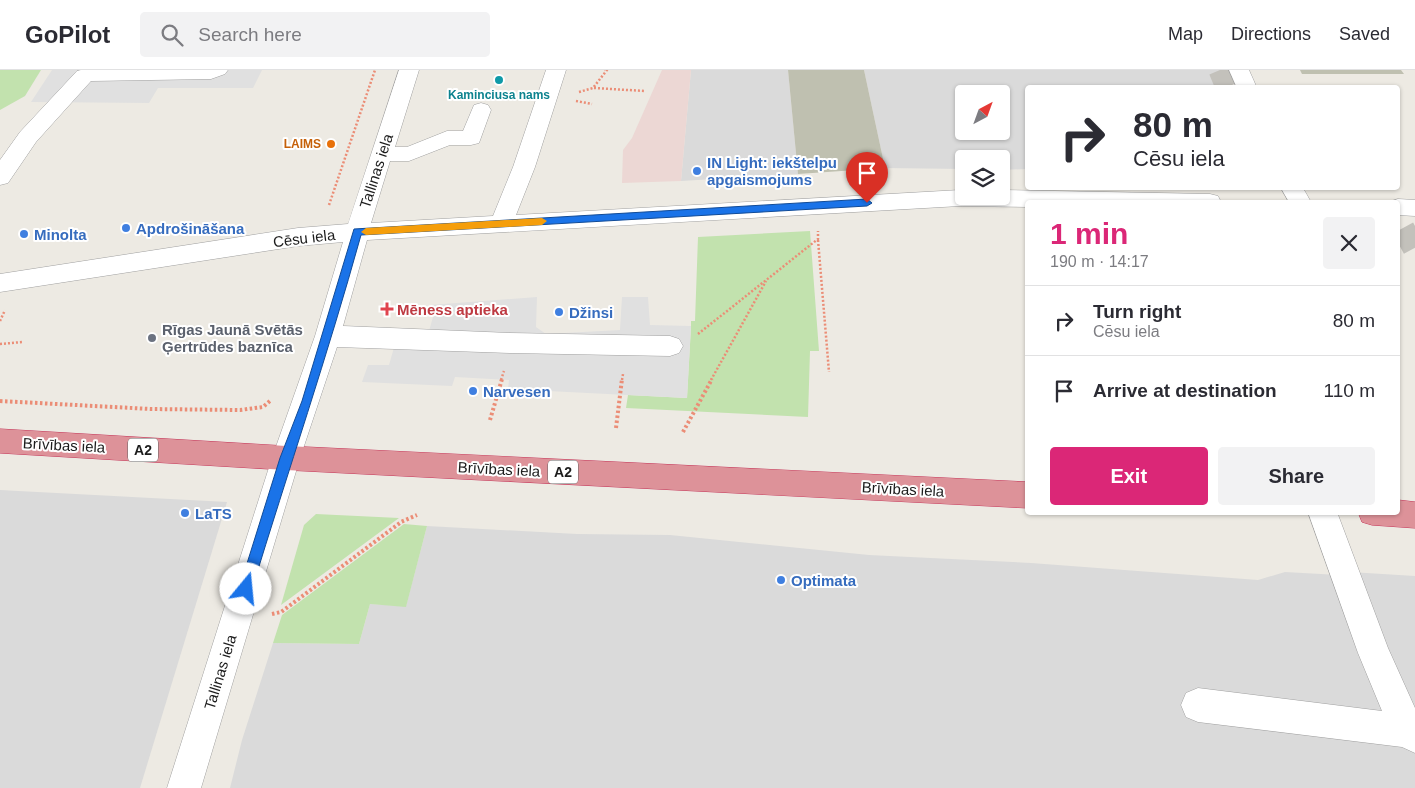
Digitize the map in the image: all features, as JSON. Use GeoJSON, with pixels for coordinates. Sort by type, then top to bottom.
{"type":"FeatureCollection","features":[{"type":"Feature","properties":{"kind":"highway","name":"Brīvības iela"},"geometry":{"type":"LineString","coordinates":[[0,441],[286,458],[1025,495]]}},
{"type":"Feature","properties":{"kind":"highway"},"geometry":{"type":"LineString","coordinates":[[1400,514],[1415,515]]}},
{"type":"Feature","properties":{"kind":"street"},"geometry":{"type":"LineString","coordinates":[[0,177],[28,136],[84,76],[90,74],[211,73],[218,70]]}},
{"type":"Feature","properties":{"kind":"street","name":"Tallinas iela"},"geometry":{"type":"LineString","coordinates":[[184,788],[286,458],[328,336],[357,232],[409,70]]}},
{"type":"Feature","properties":{"kind":"street"},"geometry":{"type":"LineString","coordinates":[[501,224],[524,167],[556,70]]}},
{"type":"Feature","properties":{"kind":"street"},"geometry":{"type":"LineString","coordinates":[[1239,70],[1246,85]]}},
{"type":"Feature","properties":{"kind":"street"},"geometry":{"type":"LineString","coordinates":[[381,154],[409,154],[447,138],[471,138],[481,110]]}},
{"type":"Feature","properties":{"kind":"street","name":"Cēsu iela"},"geometry":{"type":"LineString","coordinates":[[0,283],[298,237],[357,232],[960,198],[1132,200]]}},
{"type":"Feature","properties":{"kind":"street"},"geometry":{"type":"LineString","coordinates":[[1400,218],[1415,208]]}},
{"type":"Feature","properties":{"kind":"street"},"geometry":{"type":"LineString","coordinates":[[328,336],[510,343],[670,346]]}},
{"type":"Feature","properties":{"kind":"street"},"geometry":{"type":"LineString","coordinates":[[1323,515],[1374,653],[1411,734]]}},
{"type":"Feature","properties":{"kind":"street"},"geometry":{"type":"LineString","coordinates":[[1198,705],[1411,734]]}},
{"type":"Feature","properties":{"kind":"path"},"geometry":{"type":"LineString","coordinates":[[329,205],[375,70]]}},
{"type":"Feature","properties":{"kind":"path"},"geometry":{"type":"LineString","coordinates":[[593,88],[645,91]]}},
{"type":"Feature","properties":{"kind":"path"},"geometry":{"type":"LineString","coordinates":[[818,226],[829,372]]}},
{"type":"Feature","properties":{"kind":"path"},"geometry":{"type":"LineString","coordinates":[[670,346],[696,336],[818,239]]}},
{"type":"Feature","properties":{"kind":"path"},"geometry":{"type":"LineString","coordinates":[[683,432],[768,278]]}},
{"type":"Feature","properties":{"kind":"path"},"geometry":{"type":"LineString","coordinates":[[0,310],[6,309],[0,320]]}},
{"type":"Feature","properties":{"kind":"path"},"geometry":{"type":"LineString","coordinates":[[0,344],[23,342]]}},
{"type":"Feature","properties":{"kind":"path"},"geometry":{"type":"LineString","coordinates":[[616,428],[627,345]]}},
{"type":"Feature","properties":{"kind":"path"},"geometry":{"type":"LineString","coordinates":[[490,420],[502,380]]}},
{"type":"Feature","properties":{"kind":"path"},"geometry":{"type":"LineString","coordinates":[[0,401],[151,409],[240,410],[263,407],[273,399]]}},
{"type":"Feature","properties":{"kind":"path"},"geometry":{"type":"LineString","coordinates":[[263,617],[281,612],[401,522],[417,515]]}},
{"type":"Feature","properties":{"kind":"shaded area"},"geometry":{"type":"Polygon","coordinates":[[[52,70],[262,70],[253,88],[158,88],[149,103],[31,102],[52,70]]]}},
{"type":"Feature","properties":{"kind":"shaded area"},"geometry":{"type":"Polygon","coordinates":[[[662,70],[691,70],[681,181],[622,183],[623,150],[632,138],[662,70]]]}},
{"type":"Feature","properties":{"kind":"shaded area"},"geometry":{"type":"Polygon","coordinates":[[[691,70],[788,70],[798,174],[681,181],[691,70]]]}},
{"type":"Feature","properties":{"kind":"shaded area"},"geometry":{"type":"Polygon","coordinates":[[[788,70],[864,70],[885,168],[798,174],[788,70]]]}},
{"type":"Feature","properties":{"kind":"shaded area"},"geometry":{"type":"Polygon","coordinates":[[[864,70],[1227,70],[1233,85],[1025,85],[1025,169],[1010,170],[1010,150],[955,150],[955,169],[885,168],[864,70]]]}},
{"type":"Feature","properties":{"kind":"shaded area"},"geometry":{"type":"Polygon","coordinates":[[[1300,70],[1401,70],[1404,74],[1302,74],[1300,70]]]}},
{"type":"Feature","properties":{"kind":"shaded area"},"geometry":{"type":"Polygon","coordinates":[[[537,297],[536,327],[546,334],[620,330],[622,297],[648,297],[650,325],[691,326],[687,398],[508,389],[509,380],[455,377],[452,386],[362,382],[368,365],[389,365],[399,330],[429,331],[433,317],[430,305],[537,297]]]}},
{"type":"Feature","properties":{"kind":"shaded area"},"geometry":{"type":"Polygon","coordinates":[[[0,490],[227,502],[140,788],[0,788],[0,490]]]}},
{"type":"Feature","properties":{"kind":"shaded area"},"geometry":{"type":"Polygon","coordinates":[[[427,526],[577,534],[670,535],[869,555],[1031,563],[1258,580],[1285,572],[1339,575],[1350,572],[1415,576],[1415,788],[230,788],[242,740],[273,643],[359,644],[370,604],[406,606],[427,526]]]}},
{"type":"Feature","properties":{"kind":"green space"},"geometry":{"type":"Polygon","coordinates":[[[0,70],[41,70],[25,96],[0,110],[0,70]]]}},
{"type":"Feature","properties":{"kind":"green space"},"geometry":{"type":"Polygon","coordinates":[[[810,231],[819,351],[810,351],[808,417],[626,408],[628,395],[687,398],[691,321],[695,321],[698,237],[810,231]]]}},
{"type":"Feature","properties":{"kind":"green space"},"geometry":{"type":"Polygon","coordinates":[[[316,514],[399,518],[281,605],[304,525],[316,514]]]}},
{"type":"Feature","properties":{"kind":"green space"},"geometry":{"type":"Polygon","coordinates":[[[404,524],[427,526],[406,607],[370,604],[359,644],[273,643],[282,615],[404,524]]]}},
{"type":"Feature","properties":{"kind":"tunnel"},"geometry":{"type":"LineString","coordinates":[[1220,70],[1226,85]]}},
{"type":"Feature","properties":{"kind":"tunnel"},"geometry":{"type":"LineString","coordinates":[[1403,228],[1415,250]]}},
{"type":"Feature","properties":{"kind":"slow traffic"},"geometry":{"type":"LineString","coordinates":[[366,232],[542,221]]}},
{"type":"Feature","properties":{"kind":"place","name":"Kaminciusa nams"},"geometry":{"type":"Point","coordinates":[499,80]}},
{"type":"Feature","properties":{"kind":"place","name":"LAIMS"},"geometry":{"type":"Point","coordinates":[331,144]}},
{"type":"Feature","properties":{"kind":"place","name":"IN Light: iekštelpu apgaismojums"},"geometry":{"type":"Point","coordinates":[697,171]}},
{"type":"Feature","properties":{"kind":"place","name":"Apdrošināšana"},"geometry":{"type":"Point","coordinates":[126,228]}},
{"type":"Feature","properties":{"kind":"place","name":"Minolta"},"geometry":{"type":"Point","coordinates":[24,234]}},
{"type":"Feature","properties":{"kind":"place","name":"Mēness aptieka"},"geometry":{"type":"Point","coordinates":[387,309]}},
{"type":"Feature","properties":{"kind":"place","name":"Džinsi"},"geometry":{"type":"Point","coordinates":[559,312]}},
{"type":"Feature","properties":{"kind":"place","name":"Rīgas Jaunā Svētās Ģertrūdes baznīca"},"geometry":{"type":"Point","coordinates":[152,338]}},
{"type":"Feature","properties":{"kind":"place","name":"Narvesen"},"geometry":{"type":"Point","coordinates":[473,391]}},
{"type":"Feature","properties":{"kind":"place","name":"LaTS"},"geometry":{"type":"Point","coordinates":[185,513]}},
{"type":"Feature","properties":{"kind":"place","name":"Optimata"},"geometry":{"type":"Point","coordinates":[781,580]}},
{"type":"Feature","properties":{"kind":"route"},"geometry":{"type":"LineString","coordinates":[[246,589],[286,458],[328,336],[357,232],[661,213],[867,203]]}}]}
